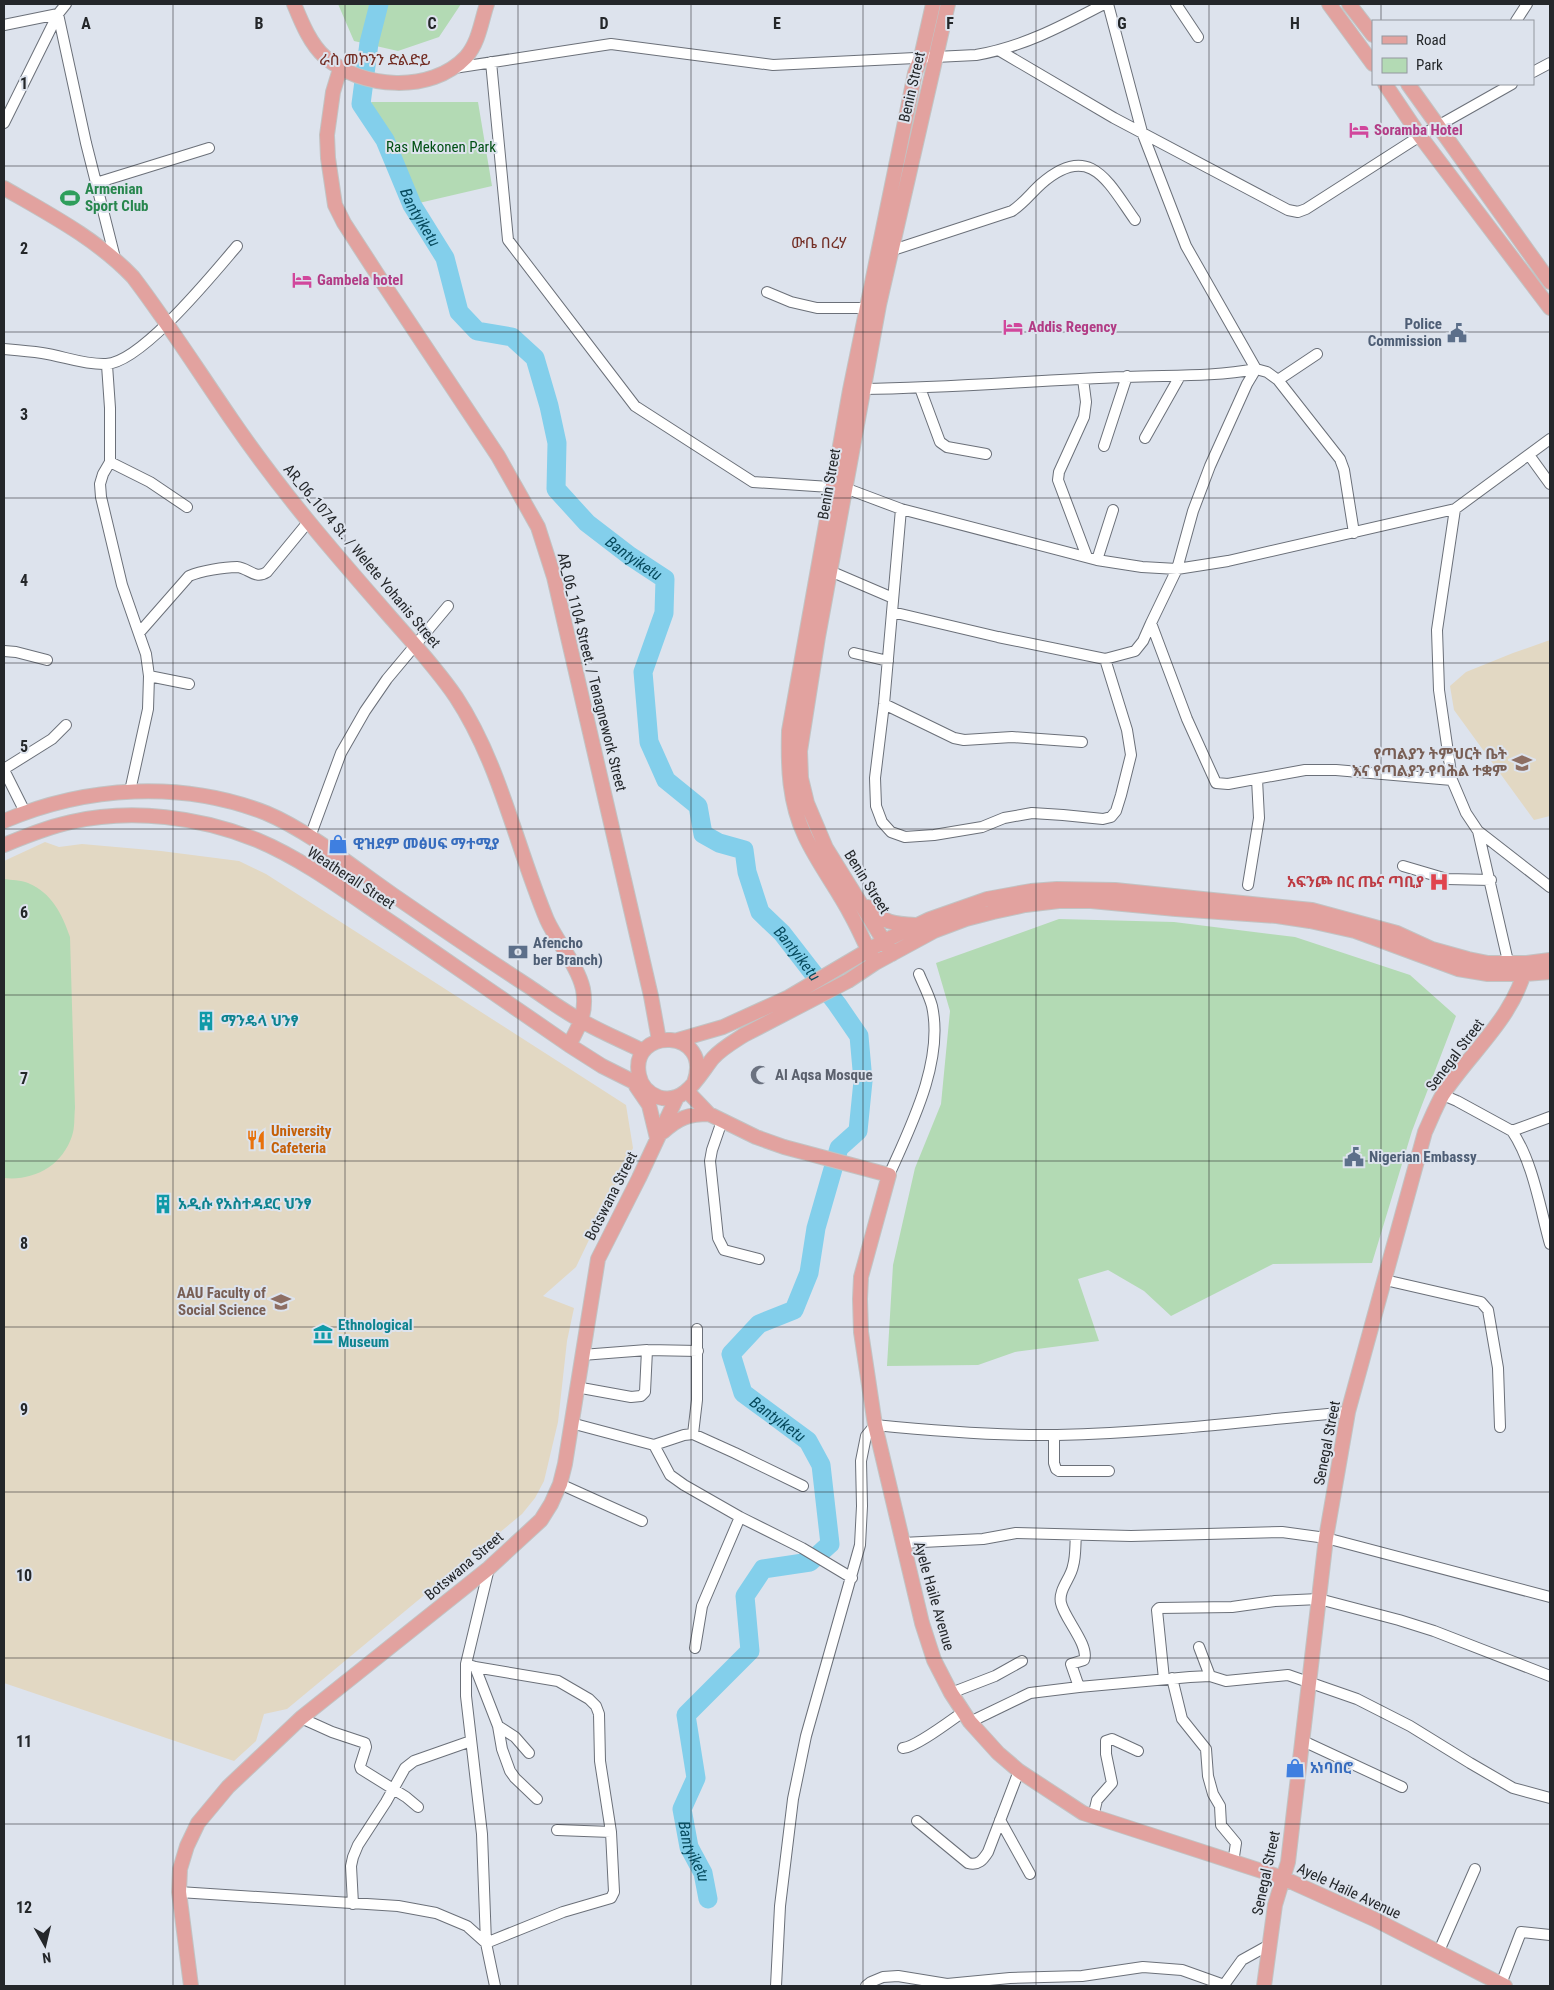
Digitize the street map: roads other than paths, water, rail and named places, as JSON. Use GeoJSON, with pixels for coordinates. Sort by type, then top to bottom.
{"type":"FeatureCollection","features":[{"type":"Feature","properties":{"kind":"main road"},"geometry":{"type":"LineString","coordinates":[[294,4],[308,33],[323,56],[342,70],[367,78],[393,82],[414,82],[436,76],[453,68],[467,56],[477,39],[489,6]]}},
{"type":"Feature","properties":{"kind":"main road","name":"Benin Street"},"geometry":{"type":"LineString","coordinates":[[884,252],[915,73],[921,57],[933,4]]}},
{"type":"Feature","properties":{"kind":"main road","name":"Benin Street"},"geometry":{"type":"LineString","coordinates":[[892,954],[826,848],[807,803],[801,778],[800,751],[824,570],[872,306],[884,252],[948,4]]}},
{"type":"Feature","properties":{"kind":"main road"},"geometry":{"type":"LineString","coordinates":[[1329,4],[1372,63]]}},
{"type":"Feature","properties":{"kind":"main road"},"geometry":{"type":"LineString","coordinates":[[1349,4],[1372,34]]}},
{"type":"Feature","properties":{"kind":"main road","name":"AR_06_1104 Street. / Tenagnework Street"},"geometry":{"type":"LineString","coordinates":[[342,70],[340,70],[333,92],[327,135],[328,158],[335,205],[359,246],[498,456],[540,534],[554,577],[651,996],[659,1040]]}},
{"type":"Feature","properties":{"kind":"main road"},"geometry":{"type":"LineString","coordinates":[[1387,85],[1420,136],[1550,308]]}},
{"type":"Feature","properties":{"kind":"main road"},"geometry":{"type":"LineString","coordinates":[[1409,85],[1550,282]]}},
{"type":"Feature","properties":{"kind":"main road","name":"AR_06_1074 St. / Welete Yohanis Street"},"geometry":{"type":"LineString","coordinates":[[4,188],[93,242],[115,258],[133,277],[233,422],[309,522],[441,676],[472,724],[510,814],[529,875],[549,924],[582,986],[584,1001],[582,1022]]}},
{"type":"Feature","properties":{"kind":"main road","name":"Benin Street"},"geometry":{"type":"LineString","coordinates":[[838,488],[863,389],[872,306]]}},
{"type":"Feature","properties":{"kind":"main road","name":"Benin Street"},"geometry":{"type":"LineString","coordinates":[[824,570],[790,731],[788,757],[791,792],[797,816],[805,836],[852,915],[875,963]]}},
{"type":"Feature","properties":{"kind":"main road"},"geometry":{"type":"LineString","coordinates":[[4,821],[25,812],[77,798],[130,791],[169,792],[206,797],[241,805],[278,818],[310,837],[480,955],[582,1022],[643,1051]]}},
{"type":"Feature","properties":{"kind":"main road","name":"Weatherall Street"},"geometry":{"type":"LineString","coordinates":[[4,845],[42,829],[72,821],[99,817],[150,816],[212,825],[256,840],[332,882],[569,1045],[602,1066],[638,1084]]}},
{"type":"Feature","properties":{"kind":"main road"},"geometry":{"type":"LineString","coordinates":[[657,1138],[649,1106],[638,1084],[640,1079],[638,1069],[643,1051],[659,1040],[678,1040],[723,1027],[789,997],[884,941],[959,907],[987,899],[1031,891],[1057,889],[1115,890],[1311,915],[1458,969],[1488,974],[1518,969],[1550,960]]}},
{"type":"Feature","properties":{"kind":"main road"},"geometry":{"type":"LineString","coordinates":[[858,898],[878,916],[891,923],[916,926]]}},
{"type":"Feature","properties":{"kind":"main road"},"geometry":{"type":"LineString","coordinates":[[638,1084],[659,1097],[686,1090],[714,1056],[744,1035],[848,981],[926,934],[966,918],[1025,905],[1059,901],[1090,901],[1176,910],[1277,916],[1311,915]]}},
{"type":"Feature","properties":{"kind":"main road"},"geometry":{"type":"LineString","coordinates":[[846,964],[854,935],[852,915]]}},
{"type":"Feature","properties":{"kind":"main road"},"geometry":{"type":"LineString","coordinates":[[1518,969],[1550,972]]}},
{"type":"Feature","properties":{"kind":"main road","name":"Senegal Street"},"geometry":{"type":"LineString","coordinates":[[1264,1986],[1275,1905],[1288,1862],[1326,1538],[1348,1412],[1426,1132],[1443,1095],[1514,1000],[1518,969]]}},
{"type":"Feature","properties":{"kind":"main road"},"geometry":{"type":"LineString","coordinates":[[569,1045],[582,1022]]}},
{"type":"Feature","properties":{"kind":"main road"},"geometry":{"type":"LineString","coordinates":[[678,1040],[694,1053],[697,1068],[686,1090]]}},
{"type":"Feature","properties":{"kind":"main road"},"geometry":{"type":"LineString","coordinates":[[686,1090],[709,1114],[784,1147],[889,1175]]}},
{"type":"Feature","properties":{"kind":"main road","name":"Botswana Street"},"geometry":{"type":"LineString","coordinates":[[190,1986],[179,1892],[180,1869],[187,1846],[198,1823],[228,1787],[301,1718],[489,1568],[541,1520],[551,1504],[560,1484],[598,1259],[657,1138],[686,1090]]}},
{"type":"Feature","properties":{"kind":"main road"},"geometry":{"type":"LineString","coordinates":[[657,1138],[673,1122],[683,1117],[693,1114],[709,1114]]}},
{"type":"Feature","properties":{"kind":"main road","name":"Ayele Haile Avenue"},"geometry":{"type":"LineString","coordinates":[[889,1175],[862,1277],[860,1299],[861,1332],[875,1425],[922,1622],[934,1660],[951,1693],[967,1717],[998,1753],[1019,1771],[1074,1808],[1093,1817],[1282,1878],[1374,1919],[1503,1985]]}},
{"type":"Feature","properties":{"kind":"street"},"geometry":{"type":"LineString","coordinates":[[4,123],[58,14],[66,4]]}},
{"type":"Feature","properties":{"kind":"street"},"geometry":{"type":"LineString","coordinates":[[453,68],[611,44],[773,65],[976,55],[1000,51],[1034,39],[1104,4]]}},
{"type":"Feature","properties":{"kind":"street"},"geometry":{"type":"LineString","coordinates":[[1108,4],[1142,132],[1186,246],[1256,369]]}},
{"type":"Feature","properties":{"kind":"street"},"geometry":{"type":"LineString","coordinates":[[1176,4],[1198,37]]}},
{"type":"Feature","properties":{"kind":"street"},"geometry":{"type":"LineString","coordinates":[[1517,20],[1527,4]]}},
{"type":"Feature","properties":{"kind":"street"},"geometry":{"type":"LineString","coordinates":[[4,26],[58,14]]}},
{"type":"Feature","properties":{"kind":"street"},"geometry":{"type":"LineString","coordinates":[[58,14],[86,143],[115,258]]}},
{"type":"Feature","properties":{"kind":"street"},"geometry":{"type":"LineString","coordinates":[[1000,51],[1114,118],[1288,210],[1298,212],[1306,209],[1420,136],[1510,85]]}},
{"type":"Feature","properties":{"kind":"street"},"geometry":{"type":"LineString","coordinates":[[491,62],[508,240],[635,406],[753,482],[838,488],[902,509],[1097,560],[1142,567],[1177,569],[1228,561],[1455,509],[1550,439]]}},
{"type":"Feature","properties":{"kind":"street"},"geometry":{"type":"LineString","coordinates":[[1534,71],[1550,63]]}},
{"type":"Feature","properties":{"kind":"street"},"geometry":{"type":"LineString","coordinates":[[96,183],[210,148]]}},
{"type":"Feature","properties":{"kind":"street"},"geometry":{"type":"LineString","coordinates":[[884,252],[1012,211],[1025,203],[1039,186],[1054,173],[1072,166],[1088,166],[1108,181],[1135,220]]}},
{"type":"Feature","properties":{"kind":"street"},"geometry":{"type":"LineString","coordinates":[[4,349],[41,353],[107,365],[131,354],[167,324],[237,246]]}},
{"type":"Feature","properties":{"kind":"street"},"geometry":{"type":"LineString","coordinates":[[767,292],[791,302],[818,308],[872,306]]}},
{"type":"Feature","properties":{"kind":"street"},"geometry":{"type":"LineString","coordinates":[[1278,380],[1317,354]]}},
{"type":"Feature","properties":{"kind":"street"},"geometry":{"type":"LineString","coordinates":[[107,365],[110,408],[110,462],[100,484],[101,497],[122,585],[146,654],[149,676],[148,709],[130,791]]}},
{"type":"Feature","properties":{"kind":"street"},"geometry":{"type":"LineString","coordinates":[[892,612],[998,637],[1105,659],[1135,651],[1143,641],[1177,569],[1193,511],[1210,466],[1247,384],[1256,369]]}},
{"type":"Feature","properties":{"kind":"street"},"geometry":{"type":"LineString","coordinates":[[863,389],[920,388],[1127,376],[1180,376],[1256,369],[1267,372],[1278,380],[1340,459],[1344,470],[1354,533]]}},
{"type":"Feature","properties":{"kind":"street"},"geometry":{"type":"LineString","coordinates":[[1104,446],[1127,376]]}},
{"type":"Feature","properties":{"kind":"street"},"geometry":{"type":"LineString","coordinates":[[1145,438],[1180,376]]}},
{"type":"Feature","properties":{"kind":"street"},"geometry":{"type":"LineString","coordinates":[[1083,379],[1086,402],[1084,417],[1059,472],[1058,480],[1086,557]]}},
{"type":"Feature","properties":{"kind":"street"},"geometry":{"type":"LineString","coordinates":[[920,388],[940,442],[947,447],[986,454]]}},
{"type":"Feature","properties":{"kind":"street"},"geometry":{"type":"LineString","coordinates":[[1529,456],[1550,484]]}},
{"type":"Feature","properties":{"kind":"street"},"geometry":{"type":"LineString","coordinates":[[110,462],[150,482],[187,507]]}},
{"type":"Feature","properties":{"kind":"street"},"geometry":{"type":"LineString","coordinates":[[902,509],[884,704],[875,778],[876,806],[882,822],[891,832],[905,837],[934,835],[982,827],[1004,818],[1032,813],[1063,814],[1103,819],[1111,817],[1116,811],[1131,755],[1127,730],[1105,659]]}},
{"type":"Feature","properties":{"kind":"street"},"geometry":{"type":"LineString","coordinates":[[1455,509],[1437,630],[1439,690],[1452,780],[1466,813],[1478,832],[1518,969]]}},
{"type":"Feature","properties":{"kind":"street"},"geometry":{"type":"LineString","coordinates":[[1097,560],[1113,510]]}},
{"type":"Feature","properties":{"kind":"street"},"geometry":{"type":"LineString","coordinates":[[139,633],[189,576],[198,572],[237,567],[261,576],[267,572],[309,522]]}},
{"type":"Feature","properties":{"kind":"street"},"geometry":{"type":"LineString","coordinates":[[824,570],[893,598]]}},
{"type":"Feature","properties":{"kind":"street"},"geometry":{"type":"LineString","coordinates":[[310,837],[341,753],[365,711],[387,679],[448,606]]}},
{"type":"Feature","properties":{"kind":"street"},"geometry":{"type":"LineString","coordinates":[[1151,623],[1187,719],[1216,783],[1228,784],[1305,770],[1336,770],[1452,780]]}},
{"type":"Feature","properties":{"kind":"street"},"geometry":{"type":"LineString","coordinates":[[4,651],[47,660]]}},
{"type":"Feature","properties":{"kind":"street"},"geometry":{"type":"LineString","coordinates":[[854,653],[888,661]]}},
{"type":"Feature","properties":{"kind":"street"},"geometry":{"type":"LineString","coordinates":[[149,676],[189,684]]}},
{"type":"Feature","properties":{"kind":"street"},"geometry":{"type":"LineString","coordinates":[[884,704],[954,738],[964,740],[1012,737],[1082,742]]}},
{"type":"Feature","properties":{"kind":"street"},"geometry":{"type":"LineString","coordinates":[[25,812],[4,770],[52,739],[66,724]]}},
{"type":"Feature","properties":{"kind":"street"},"geometry":{"type":"LineString","coordinates":[[1248,885],[1259,818],[1257,779]]}},
{"type":"Feature","properties":{"kind":"street"},"geometry":{"type":"LineString","coordinates":[[1478,832],[1550,887]]}},
{"type":"Feature","properties":{"kind":"street"},"geometry":{"type":"LineString","coordinates":[[1403,866],[1447,879],[1491,880]]}},
{"type":"Feature","properties":{"kind":"street"},"geometry":{"type":"LineString","coordinates":[[889,1175],[913,1122],[927,1080],[934,1040],[932,1004],[919,974]]}},
{"type":"Feature","properties":{"kind":"street"},"geometry":{"type":"LineString","coordinates":[[1443,1095],[1512,1131],[1518,1139],[1530,1173],[1550,1244]]}},
{"type":"Feature","properties":{"kind":"street"},"geometry":{"type":"LineString","coordinates":[[1512,1131],[1550,1116]]}},
{"type":"Feature","properties":{"kind":"street"},"geometry":{"type":"LineString","coordinates":[[722,1121],[710,1161],[718,1238],[724,1250],[759,1259]]}},
{"type":"Feature","properties":{"kind":"street"},"geometry":{"type":"LineString","coordinates":[[1385,1280],[1481,1302],[1488,1310],[1498,1368],[1500,1427]]}},
{"type":"Feature","properties":{"kind":"street"},"geometry":{"type":"LineString","coordinates":[[693,1434],[697,1400],[697,1329]]}},
{"type":"Feature","properties":{"kind":"street"},"geometry":{"type":"LineString","coordinates":[[582,1355],[647,1350],[698,1351]]}},
{"type":"Feature","properties":{"kind":"street"},"geometry":{"type":"LineString","coordinates":[[576,1387],[631,1397],[641,1396],[645,1392],[647,1350]]}},
{"type":"Feature","properties":{"kind":"street"},"geometry":{"type":"LineString","coordinates":[[776,1986],[780,1906],[793,1799],[806,1736],[860,1545],[862,1506],[861,1461],[866,1436],[875,1425],[960,1433],[1054,1435],[1118,1433],[1348,1412]]}},
{"type":"Feature","properties":{"kind":"street"},"geometry":{"type":"LineString","coordinates":[[571,1423],[654,1445],[693,1434],[735,1452],[803,1486]]}},
{"type":"Feature","properties":{"kind":"street"},"geometry":{"type":"LineString","coordinates":[[1054,1435],[1054,1463],[1056,1469],[1060,1471],[1109,1471]]}},
{"type":"Feature","properties":{"kind":"street"},"geometry":{"type":"LineString","coordinates":[[654,1445],[670,1475],[684,1485],[740,1517],[831,1564],[852,1578]]}},
{"type":"Feature","properties":{"kind":"street"},"geometry":{"type":"LineString","coordinates":[[560,1484],[642,1521]]}},
{"type":"Feature","properties":{"kind":"street"},"geometry":{"type":"LineString","coordinates":[[695,1648],[702,1606],[740,1517]]}},
{"type":"Feature","properties":{"kind":"street"},"geometry":{"type":"LineString","coordinates":[[902,1542],[983,1539],[1016,1533],[1131,1536],[1282,1532],[1326,1538],[1550,1597]]}},
{"type":"Feature","properties":{"kind":"street"},"geometry":{"type":"LineString","coordinates":[[1076,1535],[1073,1568],[1060,1597],[1062,1608],[1080,1639],[1086,1655],[1084,1660],[1071,1664],[1070,1667],[1079,1687]]}},
{"type":"Feature","properties":{"kind":"street"},"geometry":{"type":"LineString","coordinates":[[489,1568],[466,1696],[482,1834],[486,1943],[495,1986]]}},
{"type":"Feature","properties":{"kind":"street"},"geometry":{"type":"LineString","coordinates":[[1233,1863],[1236,1843],[1220,1822],[1220,1806],[1213,1794],[1208,1776],[1206,1749],[1182,1720],[1168,1679],[1158,1636],[1157,1610],[1159,1608],[1232,1607],[1275,1601],[1319,1599],[1434,1631],[1550,1676]]}},
{"type":"Feature","properties":{"kind":"street"},"geometry":{"type":"LineString","coordinates":[[1199,1647],[1210,1676]]}},
{"type":"Feature","properties":{"kind":"street"},"geometry":{"type":"LineString","coordinates":[[951,1693],[995,1676],[1022,1661]]}},
{"type":"Feature","properties":{"kind":"street"},"geometry":{"type":"LineString","coordinates":[[471,1666],[498,1726],[502,1748],[510,1771],[537,1799]]}},
{"type":"Feature","properties":{"kind":"street"},"geometry":{"type":"LineString","coordinates":[[471,1666],[558,1681],[589,1699],[596,1706],[599,1714],[600,1761],[611,1832],[614,1892],[610,1898],[563,1912],[486,1943]]}},
{"type":"Feature","properties":{"kind":"street"},"geometry":{"type":"LineString","coordinates":[[903,1748],[918,1744],[967,1717],[1025,1695],[1079,1687],[1168,1679],[1210,1676],[1226,1682],[1288,1675],[1310,1681],[1357,1699],[1403,1722],[1513,1788],[1550,1798]]}},
{"type":"Feature","properties":{"kind":"street"},"geometry":{"type":"LineString","coordinates":[[301,1718],[332,1732],[365,1743],[366,1747],[360,1766],[361,1769],[418,1807]]}},
{"type":"Feature","properties":{"kind":"street"},"geometry":{"type":"LineString","coordinates":[[498,1726],[515,1737],[529,1753]]}},
{"type":"Feature","properties":{"kind":"street"},"geometry":{"type":"LineString","coordinates":[[1093,1817],[1096,1800],[1112,1783],[1106,1754],[1106,1742],[1112,1739],[1138,1751]]}},
{"type":"Feature","properties":{"kind":"street"},"geometry":{"type":"LineString","coordinates":[[353,1904],[351,1866],[353,1857],[358,1845],[405,1768],[414,1761],[471,1741]]}},
{"type":"Feature","properties":{"kind":"street"},"geometry":{"type":"LineString","coordinates":[[1302,1741],[1402,1787]]}},
{"type":"Feature","properties":{"kind":"street"},"geometry":{"type":"LineString","coordinates":[[917,1820],[968,1863],[980,1863],[985,1858],[1019,1771]]}},
{"type":"Feature","properties":{"kind":"street"},"geometry":{"type":"LineString","coordinates":[[1000,1820],[1030,1874]]}},
{"type":"Feature","properties":{"kind":"street"},"geometry":{"type":"LineString","coordinates":[[557,1830],[611,1832]]}},
{"type":"Feature","properties":{"kind":"street"},"geometry":{"type":"LineString","coordinates":[[1439,1951],[1475,1869]]}},
{"type":"Feature","properties":{"kind":"street"},"geometry":{"type":"LineString","coordinates":[[179,1892],[398,1906],[436,1913],[467,1926],[486,1943]]}},
{"type":"Feature","properties":{"kind":"street"},"geometry":{"type":"LineString","coordinates":[[1503,1985],[1521,1932],[1550,1935]]}},
{"type":"Feature","properties":{"kind":"street"},"geometry":{"type":"LineString","coordinates":[[866,1986],[883,1977],[898,1976],[947,1985],[1010,1978],[1082,1976],[1143,1967],[1182,1970],[1223,1986],[1242,1960],[1269,1945]]}},
{"type":"Feature","properties":{"kind":"waterway","name":"Bantyiketu"},"geometry":{"type":"LineString","coordinates":[[379,4],[369,43],[361,104],[385,140],[412,205],[445,258],[459,312],[477,331],[512,337],[535,358],[549,406],[557,443],[556,489],[587,523],[630,556],[665,579],[664,613],[643,672],[649,742],[666,780],[698,806],[703,834],[719,843],[744,850],[747,872],[760,912],[782,933],[837,1004],[859,1036],[863,1081],[858,1131],[839,1148],[816,1228],[809,1273],[794,1310],[759,1324],[731,1354],[743,1393],[808,1441],[821,1465],[830,1544],[810,1562],[763,1569],[745,1596],[750,1651],[686,1715],[696,1778],[682,1809],[689,1847],[703,1873],[708,1899]]}},
{"type":"Feature","properties":{"kind":"place","name":"Soramba Hotel"},"geometry":{"type":"Point","coordinates":[1359,130]}},
{"type":"Feature","properties":{"kind":"place","name":"Armenian Sport Club"},"geometry":{"type":"Point","coordinates":[70,198]}},
{"type":"Feature","properties":{"kind":"place","name":"Gambela hotel"},"geometry":{"type":"Point","coordinates":[302,280]}},
{"type":"Feature","properties":{"kind":"place","name":"Addis Regency"},"geometry":{"type":"Point","coordinates":[1013,327]}},
{"type":"Feature","properties":{"kind":"place","name":"Police Commission"},"geometry":{"type":"Point","coordinates":[1457,333]}},
{"type":"Feature","properties":{"kind":"place","name":"የጣልያን ትምህርት ቤት እና የጣልያን የባሕል ተቋም"},"geometry":{"type":"Point","coordinates":[1522,763]}},
{"type":"Feature","properties":{"kind":"place","name":"ዊዝደም መፅሀፍ ማተሚያ"},"geometry":{"type":"Point","coordinates":[338,844]}},
{"type":"Feature","properties":{"kind":"place","name":"አፍንጮ በር ጤና ጣቢያ"},"geometry":{"type":"Point","coordinates":[1439,882]}},
{"type":"Feature","properties":{"kind":"place","name":"Afencho ber Branch)"},"geometry":{"type":"Point","coordinates":[518,952]}},
{"type":"Feature","properties":{"kind":"place","name":"ማንዴላ ህንፃ"},"geometry":{"type":"Point","coordinates":[206,1021]}},
{"type":"Feature","properties":{"kind":"place","name":"Al Aqsa Mosque"},"geometry":{"type":"Point","coordinates":[760,1075]}},
{"type":"Feature","properties":{"kind":"place","name":"University Cafeteria"},"geometry":{"type":"Point","coordinates":[256,1140]}},
{"type":"Feature","properties":{"kind":"place","name":"Nigerian Embassy"},"geometry":{"type":"Point","coordinates":[1354,1157]}},
{"type":"Feature","properties":{"kind":"place","name":"አዲሱ የአስተዳደር ህንፃ"},"geometry":{"type":"Point","coordinates":[163,1204]}},
{"type":"Feature","properties":{"kind":"place","name":"AAU Faculty of Social Science"},"geometry":{"type":"Point","coordinates":[281,1302]}},
{"type":"Feature","properties":{"kind":"place","name":"Ethnological Museum"},"geometry":{"type":"Point","coordinates":[323,1334]}},
{"type":"Feature","properties":{"kind":"place","name":"አነባበሮ"},"geometry":{"type":"Point","coordinates":[1295,1768]}},
{"type":"Feature","properties":{"kind":"district","name":"ራስ መኮንን ድልድይ"},"geometry":{"type":"Point","coordinates":[375,59]}},
{"type":"Feature","properties":{"kind":"district","name":"ውቤ በረሃ"},"geometry":{"type":"Point","coordinates":[819,242]}},
{"type":"Feature","properties":{"kind":"park label","name":"Ras Mekonen Park"},"geometry":{"type":"Point","coordinates":[441,147]}}]}
